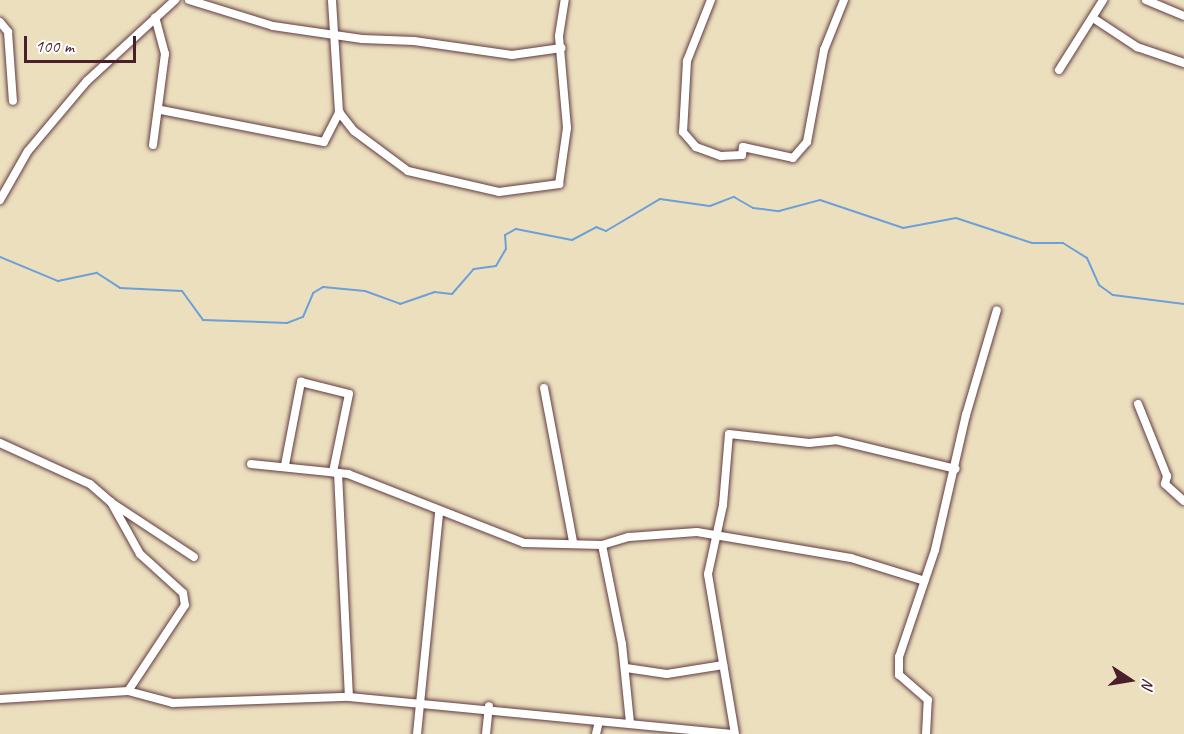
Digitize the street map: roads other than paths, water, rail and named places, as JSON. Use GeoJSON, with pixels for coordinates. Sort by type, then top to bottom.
{"type":"FeatureCollection","features":[{"type":"Feature","properties":{"kind":"street"},"geometry":{"type":"LineString","coordinates":[[1,197],[28,151],[87,81],[175,0]]}},
{"type":"Feature","properties":{"kind":"street"},"geometry":{"type":"LineString","coordinates":[[189,0],[273,26],[334,35],[414,40],[486,54],[562,48]]}},
{"type":"Feature","properties":{"kind":"street"},"geometry":{"type":"LineString","coordinates":[[161,110],[324,142],[339,112],[332,0]]}},
{"type":"Feature","properties":{"kind":"street"},"geometry":{"type":"LineString","coordinates":[[339,112],[354,131],[408,171],[500,192],[559,184],[567,128],[562,48],[565,0]]}},
{"type":"Feature","properties":{"kind":"street"},"geometry":{"type":"LineString","coordinates":[[711,0],[687,61],[682,132],[696,147],[721,156],[742,155],[743,147],[793,158],[807,142],[824,50],[844,0]]}},
{"type":"Feature","properties":{"kind":"street"},"geometry":{"type":"LineString","coordinates":[[1059,70],[1103,0]]}},
{"type":"Feature","properties":{"kind":"street"},"geometry":{"type":"LineString","coordinates":[[1146,0],[1184,16]]}},
{"type":"Feature","properties":{"kind":"street"},"geometry":{"type":"LineString","coordinates":[[153,145],[161,110],[165,54],[155,17]]}},
{"type":"Feature","properties":{"kind":"street"},"geometry":{"type":"LineString","coordinates":[[1093,18],[1111,34],[1184,63]]}},
{"type":"Feature","properties":{"kind":"street"},"geometry":{"type":"LineString","coordinates":[[0,22],[8,32],[13,101]]}},
{"type":"Feature","properties":{"kind":"street"},"geometry":{"type":"LineString","coordinates":[[926,734],[928,700],[897,669],[956,469],[997,310]]}},
{"type":"Feature","properties":{"kind":"street"},"geometry":{"type":"LineString","coordinates":[[285,465],[301,382],[349,394],[336,472],[349,697]]}},
{"type":"Feature","properties":{"kind":"street"},"geometry":{"type":"LineString","coordinates":[[544,388],[573,542]]}},
{"type":"Feature","properties":{"kind":"street"},"geometry":{"type":"LineString","coordinates":[[1138,404],[1167,476],[1165,484],[1184,501]]}},
{"type":"Feature","properties":{"kind":"street"},"geometry":{"type":"LineString","coordinates":[[0,699],[128,691],[172,703],[349,697],[489,706],[685,731],[734,734],[708,588],[729,434],[809,443],[837,440],[956,469]]}},
{"type":"Feature","properties":{"kind":"street"},"geometry":{"type":"LineString","coordinates":[[0,443],[76,475],[111,502],[194,557]]}},
{"type":"Feature","properties":{"kind":"street"},"geometry":{"type":"LineString","coordinates":[[250,464],[285,465],[336,472],[507,539],[602,545],[668,533],[715,535],[851,558],[925,580]]}},
{"type":"Feature","properties":{"kind":"street"},"geometry":{"type":"LineString","coordinates":[[111,502],[140,554],[167,574],[185,601],[128,691]]}},
{"type":"Feature","properties":{"kind":"street"},"geometry":{"type":"LineString","coordinates":[[417,734],[423,701],[439,514]]}},
{"type":"Feature","properties":{"kind":"street"},"geometry":{"type":"LineString","coordinates":[[602,545],[626,669],[630,723]]}},
{"type":"Feature","properties":{"kind":"street"},"geometry":{"type":"LineString","coordinates":[[626,669],[667,674],[723,665]]}},
{"type":"Feature","properties":{"kind":"street"},"geometry":{"type":"LineString","coordinates":[[486,734],[489,706]]}},
{"type":"Feature","properties":{"kind":"street"},"geometry":{"type":"LineString","coordinates":[[596,734],[599,721]]}},
{"type":"Feature","properties":{"kind":"waterway"},"geometry":{"type":"LineString","coordinates":[[0,257],[58,281],[97,273],[120,288],[182,291],[203,320],[287,323],[303,317],[313,293],[323,287],[365,291],[400,304],[434,292],[452,294],[474,269],[496,266],[506,249],[505,235],[516,229],[572,240],[596,227],[606,231],[660,199],[710,206],[734,197],[753,208],[779,211],[820,200],[903,228],[956,218],[1032,243],[1063,243],[1087,258],[1099,285],[1113,295],[1184,304]]}}]}
